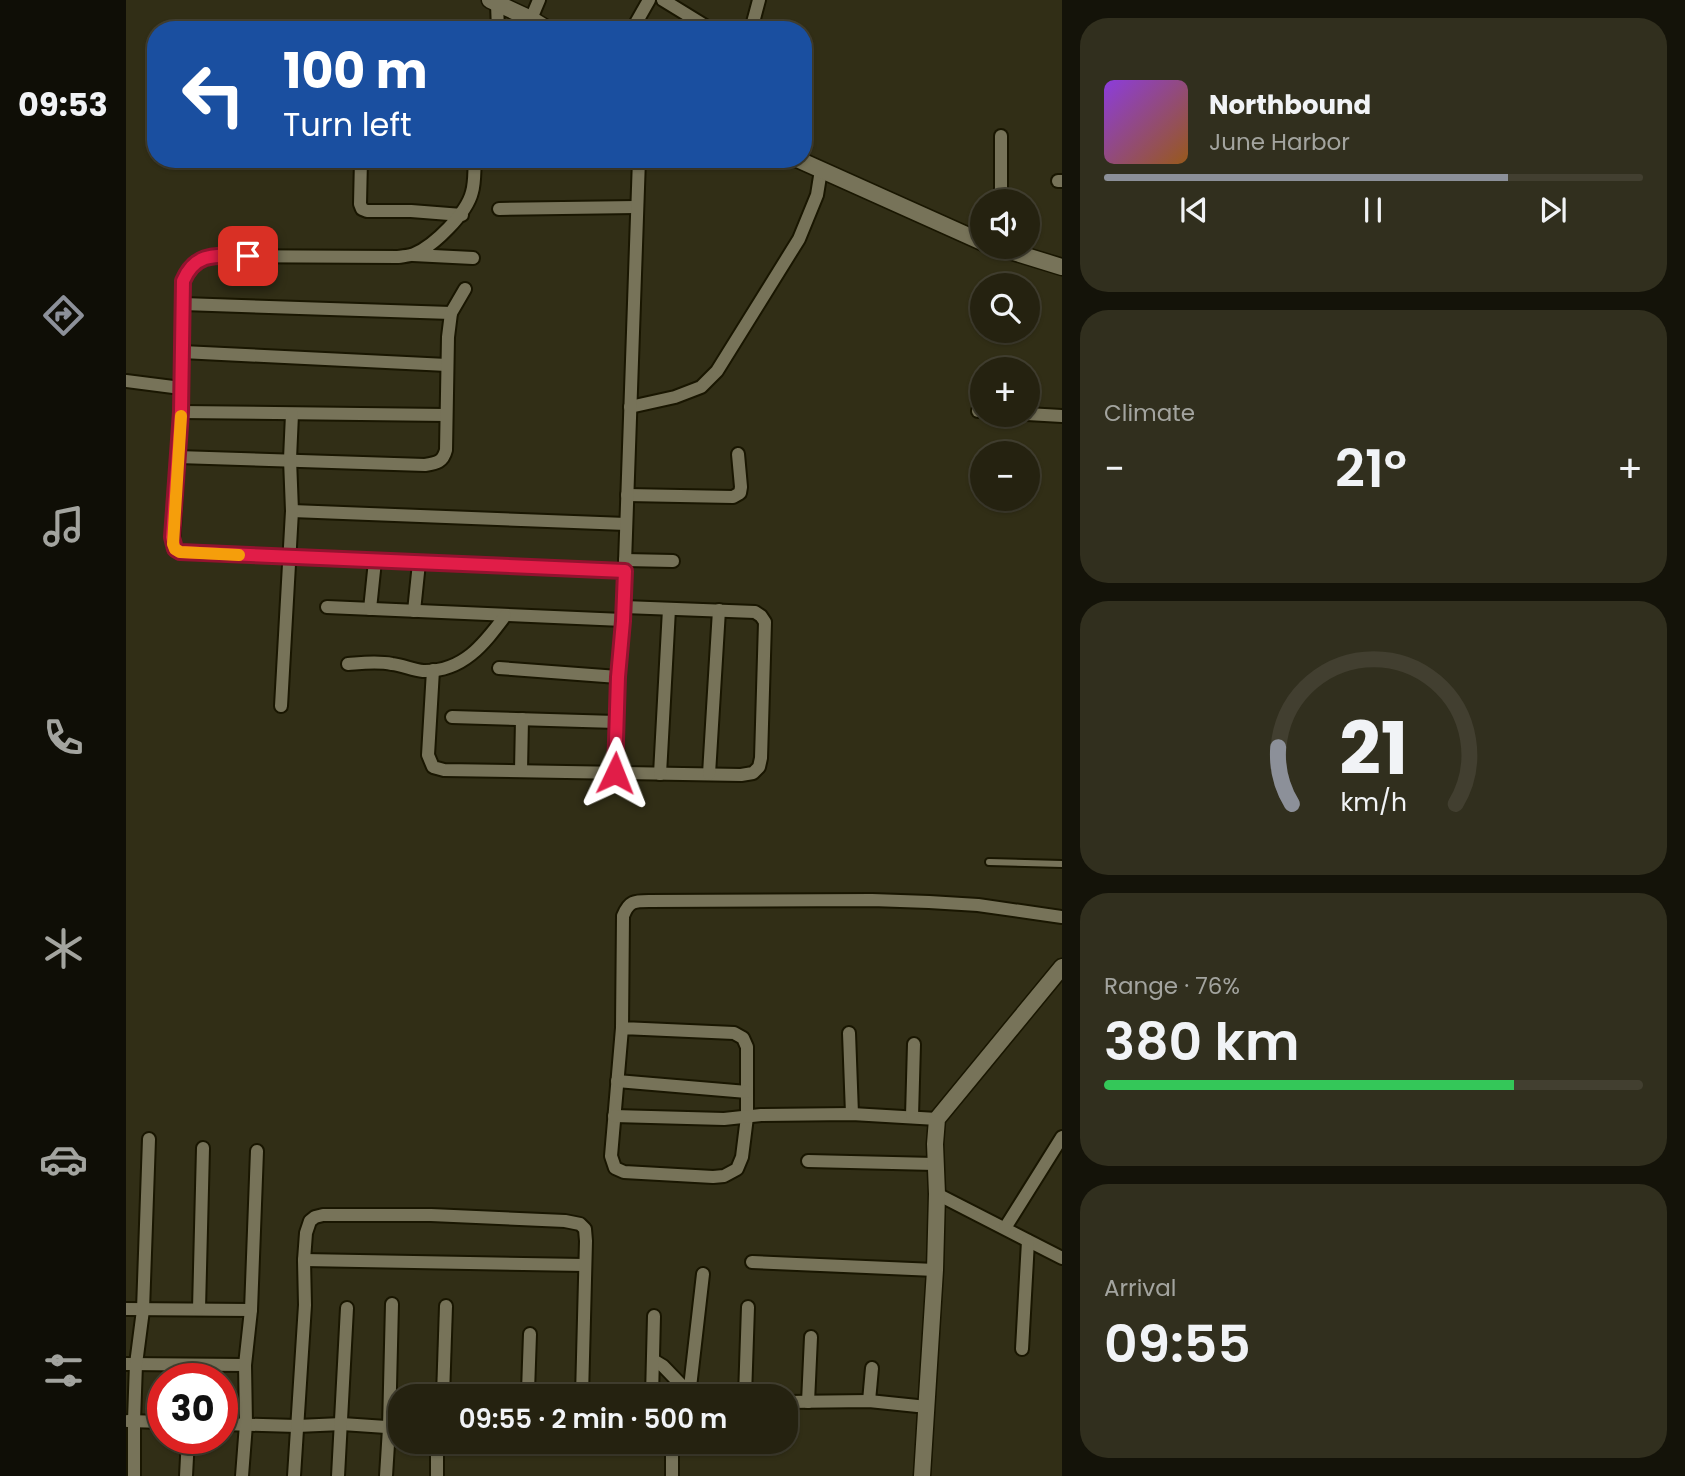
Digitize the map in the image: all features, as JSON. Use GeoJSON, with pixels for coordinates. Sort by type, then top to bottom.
{"type":"FeatureCollection","features":[{"type":"Feature","properties":{"kind":"street"},"geometry":{"type":"LineString","coordinates":[[531,19],[539,0]]}},
{"type":"Feature","properties":{"kind":"street"},"geometry":{"type":"LineString","coordinates":[[637,21],[649,0]]}},
{"type":"Feature","properties":{"kind":"street"},"geometry":{"type":"LineString","coordinates":[[663,0],[697,21]]}},
{"type":"Feature","properties":{"kind":"street"},"geometry":{"type":"LineString","coordinates":[[753,21],[757,1]]}},
{"type":"Feature","properties":{"kind":"street"},"geometry":{"type":"LineString","coordinates":[[493,2],[534,21]]}},
{"type":"Feature","properties":{"kind":"street"},"geometry":{"type":"LineString","coordinates":[[493,2],[496,21]]}},
{"type":"Feature","properties":{"kind":"street"},"geometry":{"type":"LineString","coordinates":[[1001,136],[1002,189]]}},
{"type":"Feature","properties":{"kind":"street"},"geometry":{"type":"LineString","coordinates":[[812,166],[970,237]]}},
{"type":"Feature","properties":{"kind":"street"},"geometry":{"type":"LineString","coordinates":[[361,168],[362,209],[462,215]]}},
{"type":"Feature","properties":{"kind":"street"},"geometry":{"type":"LineString","coordinates":[[412,255],[425,248],[462,215],[472,191],[474,168]]}},
{"type":"Feature","properties":{"kind":"street"},"geometry":{"type":"LineString","coordinates":[[615,773],[618,677],[624,607],[638,168]]}},
{"type":"Feature","properties":{"kind":"street"},"geometry":{"type":"LineString","coordinates":[[630,407],[675,397],[701,387],[717,371],[799,239],[817,195],[821,170]]}},
{"type":"Feature","properties":{"kind":"street"},"geometry":{"type":"LineString","coordinates":[[499,209],[636,207]]}},
{"type":"Feature","properties":{"kind":"street"},"geometry":{"type":"LineString","coordinates":[[473,258],[412,255],[222,256],[194,263],[183,281],[181,412],[172,537],[175,549],[180,552],[419,563],[625,565],[673,561]]}},
{"type":"Feature","properties":{"kind":"street"},"geometry":{"type":"LineString","coordinates":[[1037,259],[1062,267]]}},
{"type":"Feature","properties":{"kind":"street"},"geometry":{"type":"LineString","coordinates":[[178,457],[425,465],[437,463],[444,457],[446,450],[447,365],[451,313],[465,289]]}},
{"type":"Feature","properties":{"kind":"street"},"geometry":{"type":"LineString","coordinates":[[183,304],[451,313]]}},
{"type":"Feature","properties":{"kind":"street"},"geometry":{"type":"LineString","coordinates":[[182,352],[447,365]]}},
{"type":"Feature","properties":{"kind":"street"},"geometry":{"type":"LineString","coordinates":[[126,381],[181,388]]}},
{"type":"Feature","properties":{"kind":"street"},"geometry":{"type":"LineString","coordinates":[[181,412],[446,415]]}},
{"type":"Feature","properties":{"kind":"street"},"geometry":{"type":"LineString","coordinates":[[281,705],[292,511],[292,414]]}},
{"type":"Feature","properties":{"kind":"street"},"geometry":{"type":"LineString","coordinates":[[1040,415],[1062,416]]}},
{"type":"Feature","properties":{"kind":"street"},"geometry":{"type":"LineString","coordinates":[[627,495],[733,497],[740,493],[741,487],[738,454]]}},
{"type":"Feature","properties":{"kind":"street"},"geometry":{"type":"LineString","coordinates":[[292,511],[626,524]]}},
{"type":"Feature","properties":{"kind":"street"},"geometry":{"type":"LineString","coordinates":[[370,609],[375,561]]}},
{"type":"Feature","properties":{"kind":"street"},"geometry":{"type":"LineString","coordinates":[[414,611],[419,563]]}},
{"type":"Feature","properties":{"kind":"street"},"geometry":{"type":"LineString","coordinates":[[327,607],[623,621]]}},
{"type":"Feature","properties":{"kind":"street"},"geometry":{"type":"LineString","coordinates":[[433,670],[429,755],[433,766],[444,770],[753,774],[759,767],[761,758],[765,622],[761,616],[755,611],[624,607]]}},
{"type":"Feature","properties":{"kind":"street"},"geometry":{"type":"LineString","coordinates":[[660,774],[669,608]]}},
{"type":"Feature","properties":{"kind":"street"},"geometry":{"type":"LineString","coordinates":[[709,774],[719,610]]}},
{"type":"Feature","properties":{"kind":"street"},"geometry":{"type":"LineString","coordinates":[[348,664],[382,663],[433,670],[461,662],[484,643],[505,616]]}},
{"type":"Feature","properties":{"kind":"street"},"geometry":{"type":"LineString","coordinates":[[499,668],[618,677]]}},
{"type":"Feature","properties":{"kind":"street"},"geometry":{"type":"LineString","coordinates":[[452,717],[616,722]]}},
{"type":"Feature","properties":{"kind":"street"},"geometry":{"type":"LineString","coordinates":[[521,771],[522,719]]}},
{"type":"Feature","properties":{"kind":"street"},"geometry":{"type":"LineString","coordinates":[[622,1028],[734,1033],[743,1038],[747,1047],[747,1117],[742,1157],[737,1169],[724,1176],[624,1171],[615,1168],[611,1156],[622,1028],[623,916],[627,907],[635,901],[872,900],[978,905],[1062,916]]}},
{"type":"Feature","properties":{"kind":"street"},"geometry":{"type":"LineString","coordinates":[[922,1476],[935,1270],[937,1119],[1062,967]]}},
{"type":"Feature","properties":{"kind":"street"},"geometry":{"type":"LineString","coordinates":[[849,1033],[852,1114]]}},
{"type":"Feature","properties":{"kind":"street"},"geometry":{"type":"LineString","coordinates":[[912,1116],[914,1044]]}},
{"type":"Feature","properties":{"kind":"street"},"geometry":{"type":"LineString","coordinates":[[617,1081],[747,1092]]}},
{"type":"Feature","properties":{"kind":"street"},"geometry":{"type":"LineString","coordinates":[[614,1116],[724,1119],[852,1114],[937,1119]]}},
{"type":"Feature","properties":{"kind":"street"},"geometry":{"type":"LineString","coordinates":[[1005,1228],[1062,1137]]}},
{"type":"Feature","properties":{"kind":"street"},"geometry":{"type":"LineString","coordinates":[[134,1476],[130,1420],[131,1364],[143,1310],[149,1139]]}},
{"type":"Feature","properties":{"kind":"street"},"geometry":{"type":"LineString","coordinates":[[199,1309],[203,1148]]}},
{"type":"Feature","properties":{"kind":"street"},"geometry":{"type":"LineString","coordinates":[[242,1476],[246,1424],[245,1365],[251,1310],[257,1151]]}},
{"type":"Feature","properties":{"kind":"street"},"geometry":{"type":"LineString","coordinates":[[808,1161],[935,1164]]}},
{"type":"Feature","properties":{"kind":"street"},"geometry":{"type":"LineString","coordinates":[[937,1194],[1062,1258]]}},
{"type":"Feature","properties":{"kind":"street"},"geometry":{"type":"LineString","coordinates":[[294,1476],[305,1305],[304,1260],[307,1227],[315,1217],[431,1215],[580,1224],[585,1228],[582,1384]]}},
{"type":"Feature","properties":{"kind":"street"},"geometry":{"type":"LineString","coordinates":[[1022,1349],[1027,1241]]}},
{"type":"Feature","properties":{"kind":"street"},"geometry":{"type":"LineString","coordinates":[[304,1260],[584,1265]]}},
{"type":"Feature","properties":{"kind":"street"},"geometry":{"type":"LineString","coordinates":[[752,1262],[935,1270]]}},
{"type":"Feature","properties":{"kind":"street"},"geometry":{"type":"LineString","coordinates":[[691,1384],[703,1274]]}},
{"type":"Feature","properties":{"kind":"street"},"geometry":{"type":"LineString","coordinates":[[392,1304],[394,1384]]}},
{"type":"Feature","properties":{"kind":"street"},"geometry":{"type":"LineString","coordinates":[[443,1384],[446,1306]]}},
{"type":"Feature","properties":{"kind":"street"},"geometry":{"type":"LineString","coordinates":[[745,1384],[748,1307]]}},
{"type":"Feature","properties":{"kind":"street"},"geometry":{"type":"LineString","coordinates":[[338,1476],[347,1308]]}},
{"type":"Feature","properties":{"kind":"street"},"geometry":{"type":"LineString","coordinates":[[126,1309],[251,1310]]}},
{"type":"Feature","properties":{"kind":"street"},"geometry":{"type":"LineString","coordinates":[[652,1384],[654,1316]]}},
{"type":"Feature","properties":{"kind":"street"},"geometry":{"type":"LineString","coordinates":[[527,1384],[530,1334]]}},
{"type":"Feature","properties":{"kind":"street"},"geometry":{"type":"LineString","coordinates":[[808,1402],[811,1337]]}},
{"type":"Feature","properties":{"kind":"street"},"geometry":{"type":"LineString","coordinates":[[653,1360],[663,1366],[680,1384]]}},
{"type":"Feature","properties":{"kind":"street"},"geometry":{"type":"LineString","coordinates":[[131,1364],[245,1365]]}},
{"type":"Feature","properties":{"kind":"street"},"geometry":{"type":"LineString","coordinates":[[869,1401],[872,1368]]}},
{"type":"Feature","properties":{"kind":"street"},"geometry":{"type":"LineString","coordinates":[[798,1402],[869,1401],[927,1407]]}},
{"type":"Feature","properties":{"kind":"street"},"geometry":{"type":"LineString","coordinates":[[238,1424],[342,1424],[388,1427]]}},
{"type":"Feature","properties":{"kind":"street"},"geometry":{"type":"LineString","coordinates":[[186,1476],[187,1454]]}},
{"type":"Feature","properties":{"kind":"street"},"geometry":{"type":"LineString","coordinates":[[386,1476],[390,1454]]}},
{"type":"Feature","properties":{"kind":"street"},"geometry":{"type":"LineString","coordinates":[[437,1454],[437,1476]]}},
{"type":"Feature","properties":{"kind":"street"},"geometry":{"type":"LineString","coordinates":[[672,1454],[672,1476]]}},
{"type":"Feature","properties":{"kind":"lane"},"geometry":{"type":"LineString","coordinates":[[989,862],[1062,864]]}},
{"type":"Feature","properties":{"kind":"slow traffic"},"geometry":{"type":"LineString","coordinates":[[181,416],[172,537],[175,549],[180,552],[239,555]]}},
{"type":"Feature","properties":{"kind":"route"},"geometry":{"type":"LineString","coordinates":[[248,256],[206,258],[194,263],[183,281],[181,412],[172,537],[175,549],[180,552],[625,571],[615,773]]}}]}
